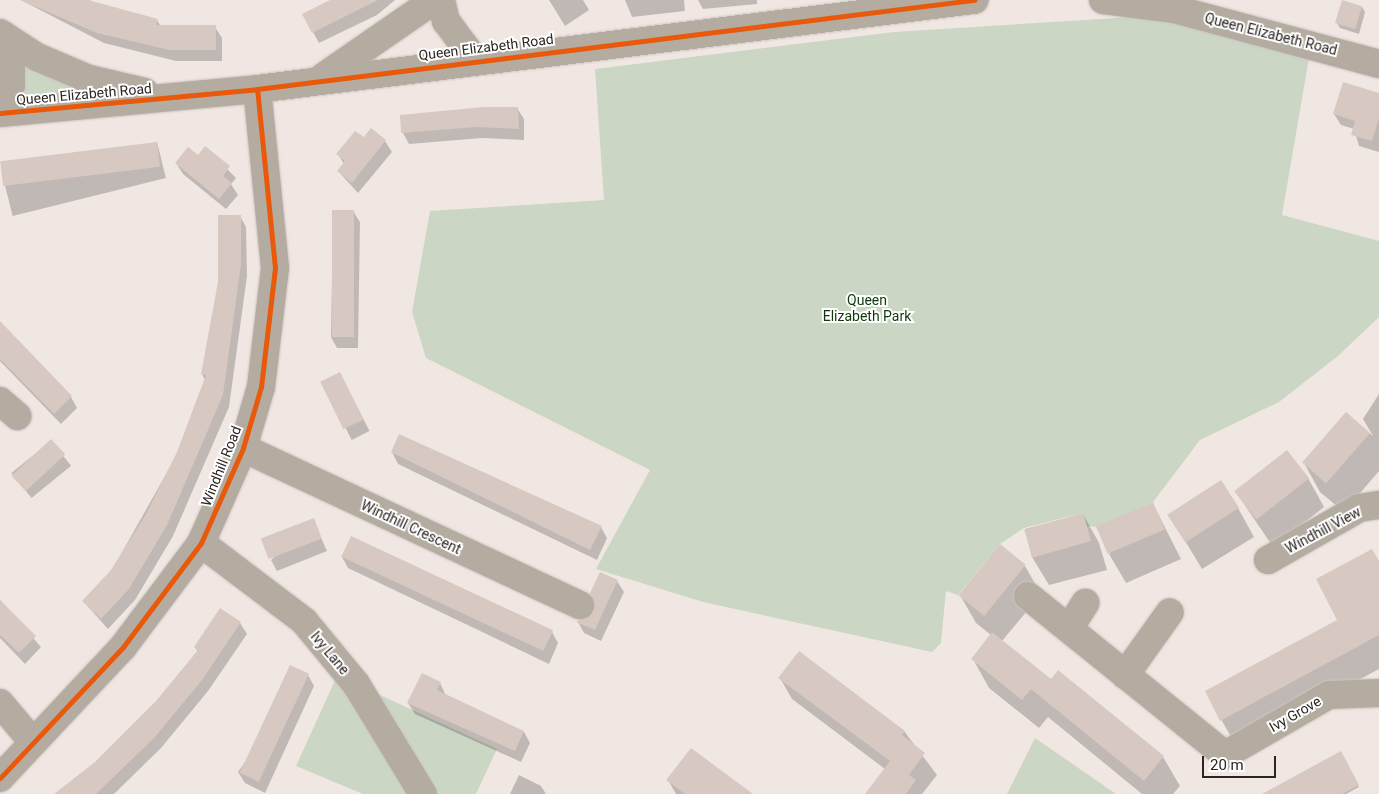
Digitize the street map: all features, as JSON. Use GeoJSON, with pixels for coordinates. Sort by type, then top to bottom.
{"type":"FeatureCollection","features":[{"type":"Feature","properties":{"kind":"street"},"geometry":{"type":"LineString","coordinates":[[320,79],[434,0]]}},
{"type":"Feature","properties":{"kind":"street"},"geometry":{"type":"LineString","coordinates":[[441,0],[446,21],[476,60]]}},
{"type":"Feature","properties":{"kind":"street","name":"Queen Elizabeth Road"},"geometry":{"type":"LineString","coordinates":[[0,113],[257,89],[865,6],[974,0]]}},
{"type":"Feature","properties":{"kind":"street","name":"Queen Elizabeth Road"},"geometry":{"type":"LineString","coordinates":[[1103,0],[1174,9],[1379,64]]}},
{"type":"Feature","properties":{"kind":"street"},"geometry":{"type":"LineString","coordinates":[[2,34],[37,57],[89,79],[168,97]]}},
{"type":"Feature","properties":{"kind":"street"},"geometry":{"type":"LineString","coordinates":[[0,104],[11,85],[12,71],[2,34]]}},
{"type":"Feature","properties":{"kind":"street","name":"Windhill Road"},"geometry":{"type":"LineString","coordinates":[[0,778],[123,647],[202,544],[243,448],[261,387],[275,268],[257,89]]}},
{"type":"Feature","properties":{"kind":"street","name":"Windhill Crescent"},"geometry":{"type":"LineString","coordinates":[[243,448],[580,605]]}},
{"type":"Feature","properties":{"kind":"street","name":"Windhill View"},"geometry":{"type":"LineString","coordinates":[[1268,560],[1359,508],[1379,505]]}},
{"type":"Feature","properties":{"kind":"street","name":"Ivy Lane"},"geometry":{"type":"LineString","coordinates":[[202,544],[304,621],[356,684],[423,794]]}},
{"type":"Feature","properties":{"kind":"street","name":"Ivy Grove"},"geometry":{"type":"LineString","coordinates":[[1028,596],[1226,755],[1329,695],[1379,693]]}},
{"type":"Feature","properties":{"kind":"street"},"geometry":{"type":"LineString","coordinates":[[1069,629],[1085,604]]}},
{"type":"Feature","properties":{"kind":"street"},"geometry":{"type":"LineString","coordinates":[[1125,674],[1170,612]]}},
{"type":"Feature","properties":{"kind":"street"},"geometry":{"type":"LineString","coordinates":[[0,703],[33,742]]}},
{"type":"Feature","properties":{"kind":"green space","name":"Queen Elizabeth Park"},"geometry":{"type":"Polygon","coordinates":[[[1149,16],[1309,58],[1282,215],[1379,241],[1379,317],[1338,356],[1279,402],[1200,440],[1153,502],[1096,527],[1087,526],[1083,513],[1024,528],[1000,544],[958,595],[946,591],[941,643],[932,652],[703,602],[596,569],[650,470],[426,358],[412,312],[430,211],[604,200],[595,69],[894,32],[1149,16]]]}},
{"type":"Feature","properties":{"kind":"green space"},"geometry":{"type":"Polygon","coordinates":[[[3,35],[169,97],[0,113],[3,35]]]}},
{"type":"Feature","properties":{"kind":"green space"},"geometry":{"type":"Polygon","coordinates":[[[342,665],[356,684],[497,749],[476,794],[363,794],[296,766],[342,665]]]}},
{"type":"Feature","properties":{"kind":"green space"},"geometry":{"type":"Polygon","coordinates":[[[1035,738],[1116,794],[1007,794],[1035,738]]]}},
{"type":"Feature","properties":{"kind":"building"},"geometry":{"type":"Polygon","coordinates":[[[20,0],[88,0],[158,19],[156,25],[216,25],[216,50],[169,50],[97,33],[20,0]]]}},
{"type":"Feature","properties":{"kind":"building"},"geometry":{"type":"Polygon","coordinates":[[[330,0],[378,0],[312,33],[302,14],[330,0]]]}},
{"type":"Feature","properties":{"kind":"building"},"geometry":{"type":"Polygon","coordinates":[[[1342,0],[1362,6],[1355,29],[1335,23],[1342,0]]]}},
{"type":"Feature","properties":{"kind":"building"},"geometry":{"type":"Polygon","coordinates":[[[1343,82],[1379,93],[1379,118],[1372,141],[1351,135],[1355,121],[1333,114],[1343,82]]]}},
{"type":"Feature","properties":{"kind":"building"},"geometry":{"type":"Polygon","coordinates":[[[484,107],[518,107],[519,129],[475,127],[401,133],[400,115],[484,107]]]}},
{"type":"Feature","properties":{"kind":"building"},"geometry":{"type":"Polygon","coordinates":[[[371,128],[386,140],[352,183],[337,171],[345,161],[336,154],[355,131],[364,137],[371,128]]]}},
{"type":"Feature","properties":{"kind":"building"},"geometry":{"type":"Polygon","coordinates":[[[157,142],[160,167],[3,186],[0,161],[157,142]]]}},
{"type":"Feature","properties":{"kind":"building"},"geometry":{"type":"Polygon","coordinates":[[[205,146],[230,166],[223,176],[232,183],[219,199],[175,163],[188,147],[198,155],[205,146]]]}},
{"type":"Feature","properties":{"kind":"building"},"geometry":{"type":"Polygon","coordinates":[[[332,210],[354,210],[354,337],[332,337],[332,210]]]}},
{"type":"Feature","properties":{"kind":"building"},"geometry":{"type":"Polygon","coordinates":[[[218,215],[241,215],[241,264],[223,395],[167,525],[129,589],[101,619],[82,601],[111,570],[146,514],[177,452],[206,375],[201,374],[218,282],[218,215]]]}},
{"type":"Feature","properties":{"kind":"building"},"geometry":{"type":"Polygon","coordinates":[[[0,321],[72,396],[54,414],[0,359],[0,321]]]}},
{"type":"Feature","properties":{"kind":"building"},"geometry":{"type":"Polygon","coordinates":[[[340,372],[363,420],[343,429],[320,382],[340,372]]]}},
{"type":"Feature","properties":{"kind":"building"},"geometry":{"type":"Polygon","coordinates":[[[1346,412],[1370,433],[1326,484],[1302,463],[1346,412]]]}},
{"type":"Feature","properties":{"kind":"building"},"geometry":{"type":"Polygon","coordinates":[[[399,434],[602,526],[590,550],[391,452],[399,434]]]}},
{"type":"Feature","properties":{"kind":"building"},"geometry":{"type":"Polygon","coordinates":[[[51,439],[65,454],[26,491],[12,476],[51,439]]]}},
{"type":"Feature","properties":{"kind":"building"},"geometry":{"type":"Polygon","coordinates":[[[1287,450],[1309,478],[1256,520],[1234,491],[1287,450]]]}},
{"type":"Feature","properties":{"kind":"building"},"geometry":{"type":"Polygon","coordinates":[[[1221,480],[1239,508],[1185,543],[1167,515],[1221,480]]]}},
{"type":"Feature","properties":{"kind":"building"},"geometry":{"type":"Polygon","coordinates":[[[1153,502],[1165,530],[1108,554],[1096,526],[1153,502]]]}},
{"type":"Feature","properties":{"kind":"building"},"geometry":{"type":"Polygon","coordinates":[[[1083,513],[1091,541],[1032,558],[1024,530],[1083,513]]]}},
{"type":"Feature","properties":{"kind":"building"},"geometry":{"type":"Polygon","coordinates":[[[314,518],[322,539],[269,559],[261,538],[314,518]]]}},
{"type":"Feature","properties":{"kind":"building"},"geometry":{"type":"Polygon","coordinates":[[[351,536],[553,630],[543,651],[341,557],[351,536]]]}},
{"type":"Feature","properties":{"kind":"building"},"geometry":{"type":"Polygon","coordinates":[[[1000,544],[1026,565],[984,616],[958,595],[1000,544]]]}},
{"type":"Feature","properties":{"kind":"building"},"geometry":{"type":"Polygon","coordinates":[[[1372,549],[1379,561],[1379,635],[1220,721],[1205,691],[1337,620],[1316,579],[1372,549]]]}},
{"type":"Feature","properties":{"kind":"building"},"geometry":{"type":"Polygon","coordinates":[[[600,572],[618,580],[595,630],[576,622],[594,612],[590,593],[600,572]]]}},
{"type":"Feature","properties":{"kind":"building"},"geometry":{"type":"Polygon","coordinates":[[[0,600],[36,636],[19,653],[0,635],[0,600]]]}},
{"type":"Feature","properties":{"kind":"building"},"geometry":{"type":"Polygon","coordinates":[[[220,608],[241,622],[202,680],[155,737],[96,794],[54,794],[95,762],[156,701],[198,650],[194,647],[220,608]]]}},
{"type":"Feature","properties":{"kind":"building"},"geometry":{"type":"Polygon","coordinates":[[[992,632],[1051,679],[1058,670],[1164,756],[1144,781],[1031,689],[1022,700],[971,659],[992,632]]]}},
{"type":"Feature","properties":{"kind":"building"},"geometry":{"type":"Polygon","coordinates":[[[799,651],[905,731],[902,735],[925,753],[909,775],[916,780],[906,794],[865,794],[890,761],[778,678],[799,651]]]}},
{"type":"Feature","properties":{"kind":"building"},"geometry":{"type":"Polygon","coordinates":[[[290,665],[309,674],[259,782],[240,773],[290,665]]]}},
{"type":"Feature","properties":{"kind":"building"},"geometry":{"type":"Polygon","coordinates":[[[422,673],[441,682],[437,690],[524,731],[515,751],[407,703],[422,673]]]}},
{"type":"Feature","properties":{"kind":"building"},"geometry":{"type":"Polygon","coordinates":[[[691,748],[753,794],[685,794],[666,780],[691,748]]]}},
{"type":"Feature","properties":{"kind":"building"},"geometry":{"type":"Polygon","coordinates":[[[1341,751],[1359,785],[1342,794],[1262,794],[1341,751]]]}},
{"type":"Feature","properties":{"kind":"cycle path"},"geometry":{"type":"LineString","coordinates":[[0,113],[257,89],[974,0]]}},
{"type":"Feature","properties":{"kind":"cycle path"},"geometry":{"type":"LineString","coordinates":[[0,778],[123,647],[201,543],[243,448],[261,387],[275,268],[257,89]]}}]}
